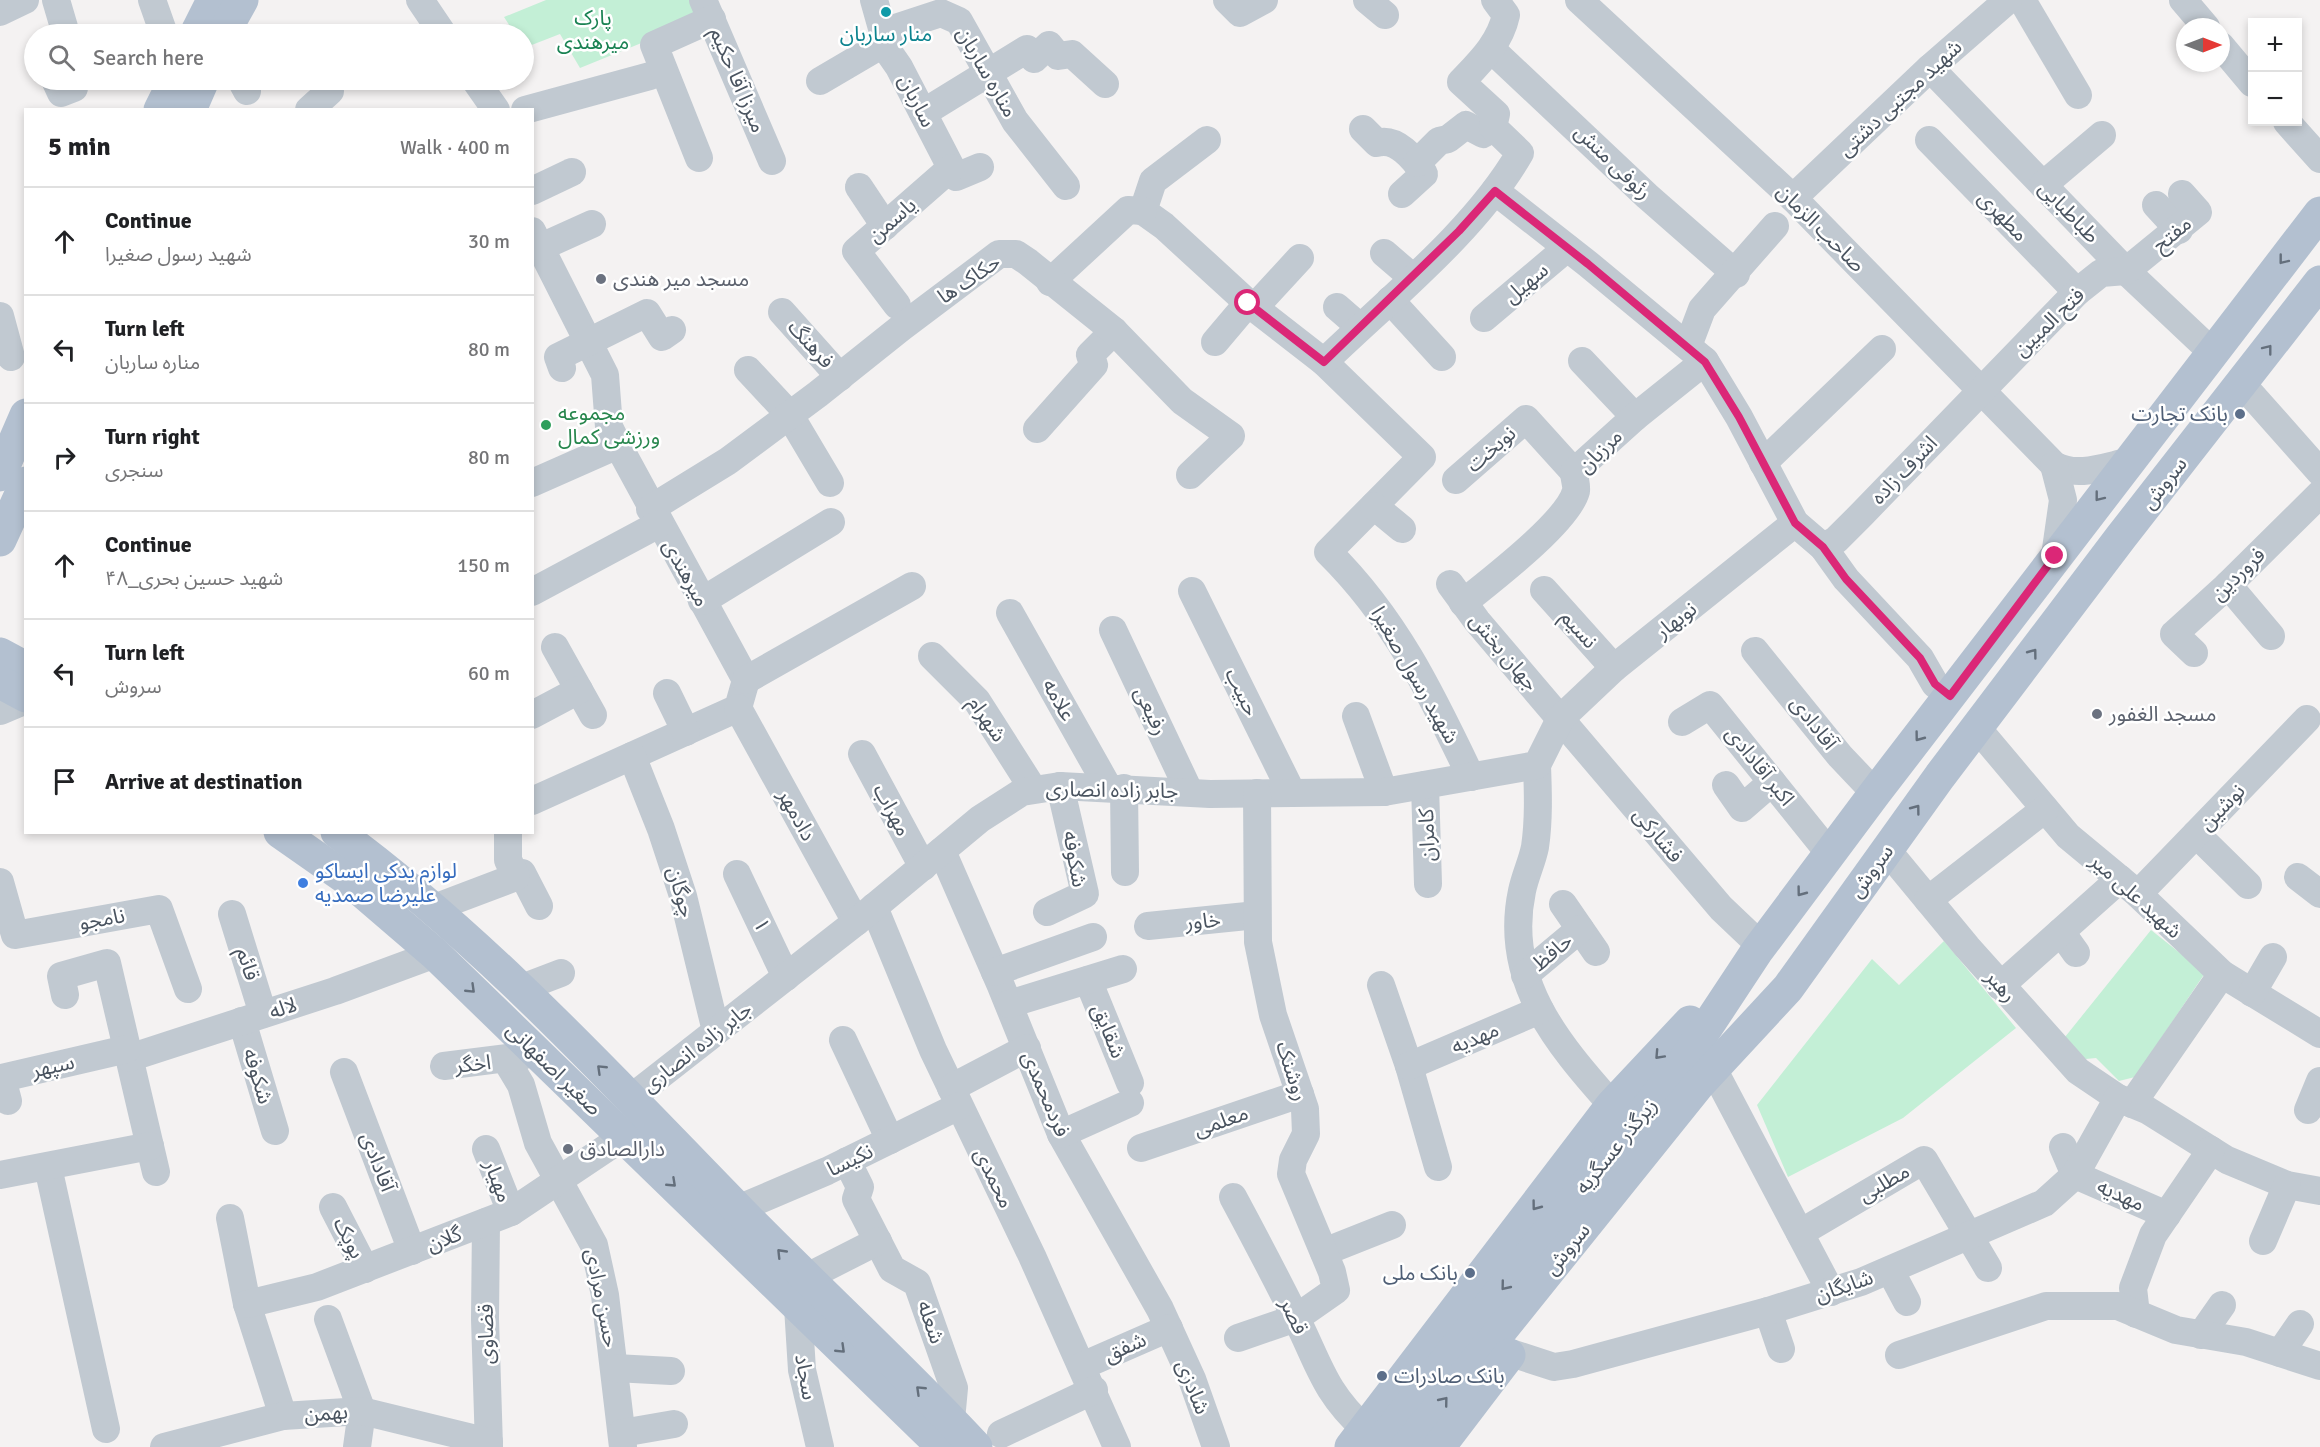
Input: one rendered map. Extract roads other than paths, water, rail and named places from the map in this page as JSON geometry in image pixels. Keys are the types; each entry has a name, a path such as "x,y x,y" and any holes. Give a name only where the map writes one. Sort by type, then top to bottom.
{"main road":[{"path":"212,23 242,0"},
{"path":"161,108 170,90"},
{"path":"191,108 199,90"},
{"name":"سروش","path":"1759,949 1875,792 2320,213"},
{"name":"سروش","path":"1407,1447 1699,1084 1788,988 1886,849 1977,728 2320,282"},
{"path":"3,461 24,419"},
{"path":"0,540 24,487"},
{"path":"7,662 24,694"},
{"name":"صغیر اصفهانی","path":"283,834 350,881 435,954 798,1307 947,1433 988,1441"},
{"name":"صغیر اصفهانی","path":"340,834 434,908 631,1098 947,1433"},
{"path":"1364,1441 1612,1105 1759,949"},
{"name":"زیرگذر عسگریه","path":"1364,1441 1683,1063 1759,949"},
{"path":"1439,1447 1788,988"},
{"path":"614,1128 631,1098"}],"street":[{"path":"56,0 63,24"},
{"path":"152,0 160,24"},
{"path":"420,0 436,24"},
{"name":"ساربان","path":"874,0 883,38 951,168"},
{"path":"1227,0 1240,13 1263,0"},
{"path":"1417,163 1439,141 1448,139 1466,125 1483,134 1493,127 1496,114 1461,82 1491,49 1503,28 1506,15 1495,0"},
{"name":"صاحب الزمان","path":"1578,0 1793,198 2054,465 2063,500 2055,556"},
{"name":"شهید مجتبی دشتی","path":"1793,198 1930,68 2008,0"},
{"path":"2022,0 2078,95"},
{"path":"2183,0 2198,18"},
{"path":"699,158 654,45 707,10"},
{"name":"میرزا آقا حکیم","path":"707,10 772,161"},
{"name":"مناره ساربان","path":"820,81 883,38 941,13 959,21 972,42 986,74 1015,121 1066,186"},
{"path":"922,113 1028,49 1034,59 1049,45 1058,56 1072,54 1105,84"},
{"name":"رئوفی منش","path":"1491,49 1647,196 1736,274"},
{"path":"2230,56 2248,77"},
{"name":"طباطبایی","path":"1930,68 2126,271 2212,352"},
{"path":"532,108 650,76"},
{"path":"482,90 495,108"},
{"path":"311,108 330,91"},
{"path":"2291,126 2320,159"},
{"path":"1324,362 1390,300 1495,191 1520,153 1493,127"},
{"path":"1363,129 1377,143 1386,140 1395,143 1417,163 1424,174 1402,194"},
{"path":"2043,185 2103,135"},
{"path":"1050,282 1128,210 1143,211 1153,181 1207,140"},
{"name":"مطهری","path":"1929,140 2077,292"},
{"path":"951,168 956,177 980,167"},
{"name":"یاسمن","path":"897,305 856,251 951,168"},
{"path":"534,190 572,172"},
{"path":"859,188 885,226"},
{"path":"1495,191 1696,354 1763,463 1795,523 1823,547 1846,579 1920,658 1935,684 1950,696"},
{"name":"مفتح","path":"2126,271 2179,230 2198,212 2182,194"},
{"path":"2156,205 2179,230"},
{"name":"شهید رسول صغیرا","path":"1143,211 1164,226 1251,305 1324,362 1422,457 1328,552 1355,578 1391,626 1437,705 1471,777"},
{"path":"539,256 592,224"},
{"path":"1696,354 1702,309 1736,274 1775,226"},
{"name":"سهیل","path":"1484,318 1567,248"},
{"path":"1384,253 1412,277"},
{"name":"حکاک ها","path":"534,591 654,517 999,254 1016,254 1114,331 1182,401 1231,436 1190,475"},
{"name":"میرهندی","path":"539,256 590,342 605,375 609,427 618,446 654,517 746,681"},
{"path":"1215,342 1300,258"},
{"name":"فتح المبین","path":"1981,390 2077,292 2101,273 2126,271"},
{"path":"1390,300 1442,357"},
{"path":"1337,307 1360,327"},
{"name":"فرهنگ","path":"782,312 840,376"},
{"path":"562,368 558,357 647,313 662,337 672,330"},
{"path":"0,316 12,357"},
{"path":"1037,429 1094,365 1090,355 1114,331"},
{"path":"1763,463 1882,349"},
{"name":"مرزبان","path":"1457,594 1534,543 1558,519 1576,491 1574,472 1635,417 1696,354"},
{"path":"1582,361 1635,417"},
{"path":"748,370 789,414 830,483"},
{"path":"2241,383 2315,456"},
{"name":"اشرف زاده","path":"1823,547 1836,540 1981,390"},
{"name":"نوبخت","path":"1456,480 1526,419 1574,472"},
{"path":"534,482 618,446"},
{"path":"2054,465 2063,470 2074,471 2127,462"},
{"name":"فروردین","path":"2194,653 2174,634 2228,585 2320,494"},
{"path":"1374,506 1402,529"},
{"path":"702,601 831,522"},
{"name":"نوبهار","path":"1560,719 1614,668 1795,523"},
{"path":"2228,585 2271,636"},
{"path":"534,800 738,708 746,681 912,586"},
{"name":"نسیم","path":"1544,590 1614,668"},
{"name":"حبیب","path":"1192,591 1292,793"},
{"name":"جهان بخش","path":"1457,594 1560,719"},
{"name":"علامه","path":"1010,613 1116,787"},
{"name":"رفیعی","path":"1113,630 1190,791"},
{"path":"555,647 593,715"},
{"name":"آقادادی","path":"1755,651 1840,756 1875,792"},
{"name":"شهرام","path":"932,656 977,701 1046,787"},
{"path":"534,714 579,690"},
{"path":"667,693 686,732"},
{"path":"0,711 24,699"},
{"name":"اکبر آقادادی","path":"1682,722 1710,705 1830,854"},
{"name":"دادمهر","path":"738,708 865,915"},
{"path":"1356,716 1384,792"},
{"path":"1560,719 1537,765 1539,804 1534,848 1522,892 1517,940 1528,988 1540,1010 1580,1068 1612,1105"},
{"name":"فشارکی","path":"1560,719 1721,909 1759,949"},
{"name":"نوشین","path":"2000,986 2059,936 2129,887 2196,834 2307,719"},
{"name":"شهید علی میر","path":"1977,728 2068,836 2129,887 2222,974 2320,1034"},
{"name":"مهراب","path":"862,754 888,784 932,859"},
{"name":"چوگان","path":"632,756 661,830 683,896 716,1031"},
{"name":"جابر زاده انصاری","path":"631,1098 865,915 980,819 1022,792 1046,787 1116,787 1257,793 1384,792 1537,765"},
{"path":"1726,785 1742,808 1772,782"},
{"name":"کامران","path":"1425,785 1428,884"},
{"name":"شکوفه","path":"1046,787 1085,894 1047,912"},
{"path":"1116,787 1125,872"},
{"name":"روشنک","path":"1257,793 1258,942 1273,1015 1305,1109 1306,1134 1293,1160 1291,1174 1324,1252 1336,1290 1296,1318"},
{"path":"1928,900 2045,809"},
{"path":"508,834 508,860 516,877"},
{"path":"2196,834 2248,885"},
{"name":"رهبر","path":"1886,849 2000,986 2078,1071 2227,1160 2287,1185 2320,1191"},
{"name":"فردمحمدی","path":"932,859 995,972 1061,1134 1169,1328"},
{"path":"434,908 522,873 539,906"},
{"name":"۱","path":"737,874 786,976"},
{"path":"2298,877 2320,894"},
{"name":"نامجو","path":"0,882 15,935 159,909 188,989"},
{"name":"حافظ","path":"1563,904 1596,952"},
{"name":"قائم","path":"232,914 252,1018"},
{"name":"محمدی","path":"865,915 1032,1256 1117,1447"},
{"name":"خاور","path":"1148,926 1257,915"},
{"name":"حافظ","path":"1525,975 1580,929"},
{"path":"995,972 1093,937"},
{"name":"لاله","path":"128,1053 252,1018 435,954"},
{"path":"2253,993 2273,957"},
{"path":"0,1175 48,1167 153,1159 107,963 61,976 65,995"},
{"name":"شقایق","path":"1009,1004 1123,969"},
{"path":"519,989 561,974"},
{"path":"2125,1101 2222,974"},
{"name":"شقایق","path":"1061,1134 1130,1093 1088,980"},
{"path":"1381,985 1409,1066 1438,1167"},
{"name":"مهدیه","path":"1409,1066 1540,1010"},
{"name":"شکوفه","path":"252,1018 275,1131"},
{"path":"843,1040 890,1140"},
{"name":"نکیسا","path":"738,1209 890,1140 1027,1048"},
{"name":"اخگر","path":"444,1066 506,1060 537,1052"},
{"name":"سپهر","path":"8,1101 2,1078 128,1053"},
{"name":"حسن مرادی","path":"506,1060 521,1085 538,1143 594,1245 605,1295 622,1440"},
{"name":"آقادادی","path":"344,1072 411,1251"},
{"path":"1719,1080 1831,1292"},
{"path":"2308,1110 2320,1081"},
{"name":"معلمی","path":"1141,1148 1300,1094"},
{"name":"شایگان","path":"1511,1353 1554,1367 1768,1311 1831,1292 1890,1270 2044,1203 2075,1175 2125,1101"},
{"name":"گلان","path":"247,1304 317,1287 498,1217 560,1180 614,1128"},
{"path":"2063,1147 2075,1175"},
{"name":"مهیار","path":"486,1149 498,1217"},
{"path":"2136,1314 2133,1288 2154,1235 2211,1150"},
{"name":"مطلبی","path":"1800,1233 1924,1160 1968,1235"},
{"name":"شعله","path":"847,1161 860,1187 856,1199 892,1269 917,1283 954,1388 947,1433"},
{"path":"48,1167 106,1430"},
{"name":"مهدیه","path":"2075,1175 2167,1215"},
{"path":"2263,1241 2287,1185"},
{"name":"قصر","path":"1233,1197 1296,1318 1328,1388 1364,1441"},
{"name":"پوپک","path":"333,1207 365,1269"},
{"name":"قضاوی","path":"489,1445 485,1318 498,1217"},
{"path":"230,1218 247,1304 283,1416"},
{"path":"1324,1252 1392,1225"},
{"path":"1968,1235 1988,1268"},
{"path":"814,1274 878,1241"},
{"path":"1890,1270 1907,1302"},
{"path":"2201,1335 2222,1305"},
{"path":"1899,1355 2046,1306 2118,1306 2176,1330 2246,1342 2320,1366"},
{"name":"سجاد","path":"798,1307 802,1370 820,1447"},
{"path":"1768,1311 1781,1349"},
{"path":"328,1318 362,1411 357,1447"},
{"path":"1238,1338 1296,1318"},
{"path":"2280,1353 2300,1324"},
{"name":"شفق","path":"1088,1378 1169,1328"},
{"name":"شادزی","path":"1169,1328 1192,1379 1216,1447"},
{"path":"615,1368 672,1371"},
{"path":"988,1441 1088,1378"},
{"name":"بهمن","path":"164,1447 283,1416 362,1411 489,1445"},
{"path":"622,1440 674,1424"}],"place":[{"name":"منار ساربان","path":"886,12"},
{"name":"مسجد میر هندی","path":"601,279"},
{"name":"بانک تجارت","path":"2240,414"},
{"name":"مجموعه ورزشی کمال","path":"546,425"},
{"name":"مسجد الغفور","path":"2097,714"},
{"name":"لوازم یدکی ایساکو علیرضا صمدیه","path":"303,883"},
{"name":"دارالصادق","path":"568,1149"},
{"name":"بانک ملی","path":"1470,1273"},
{"name":"بانک صادرات","path":"1382,1376"}],"park label":[{"name":"پارک میرهندی","path":"593,30"}]}
